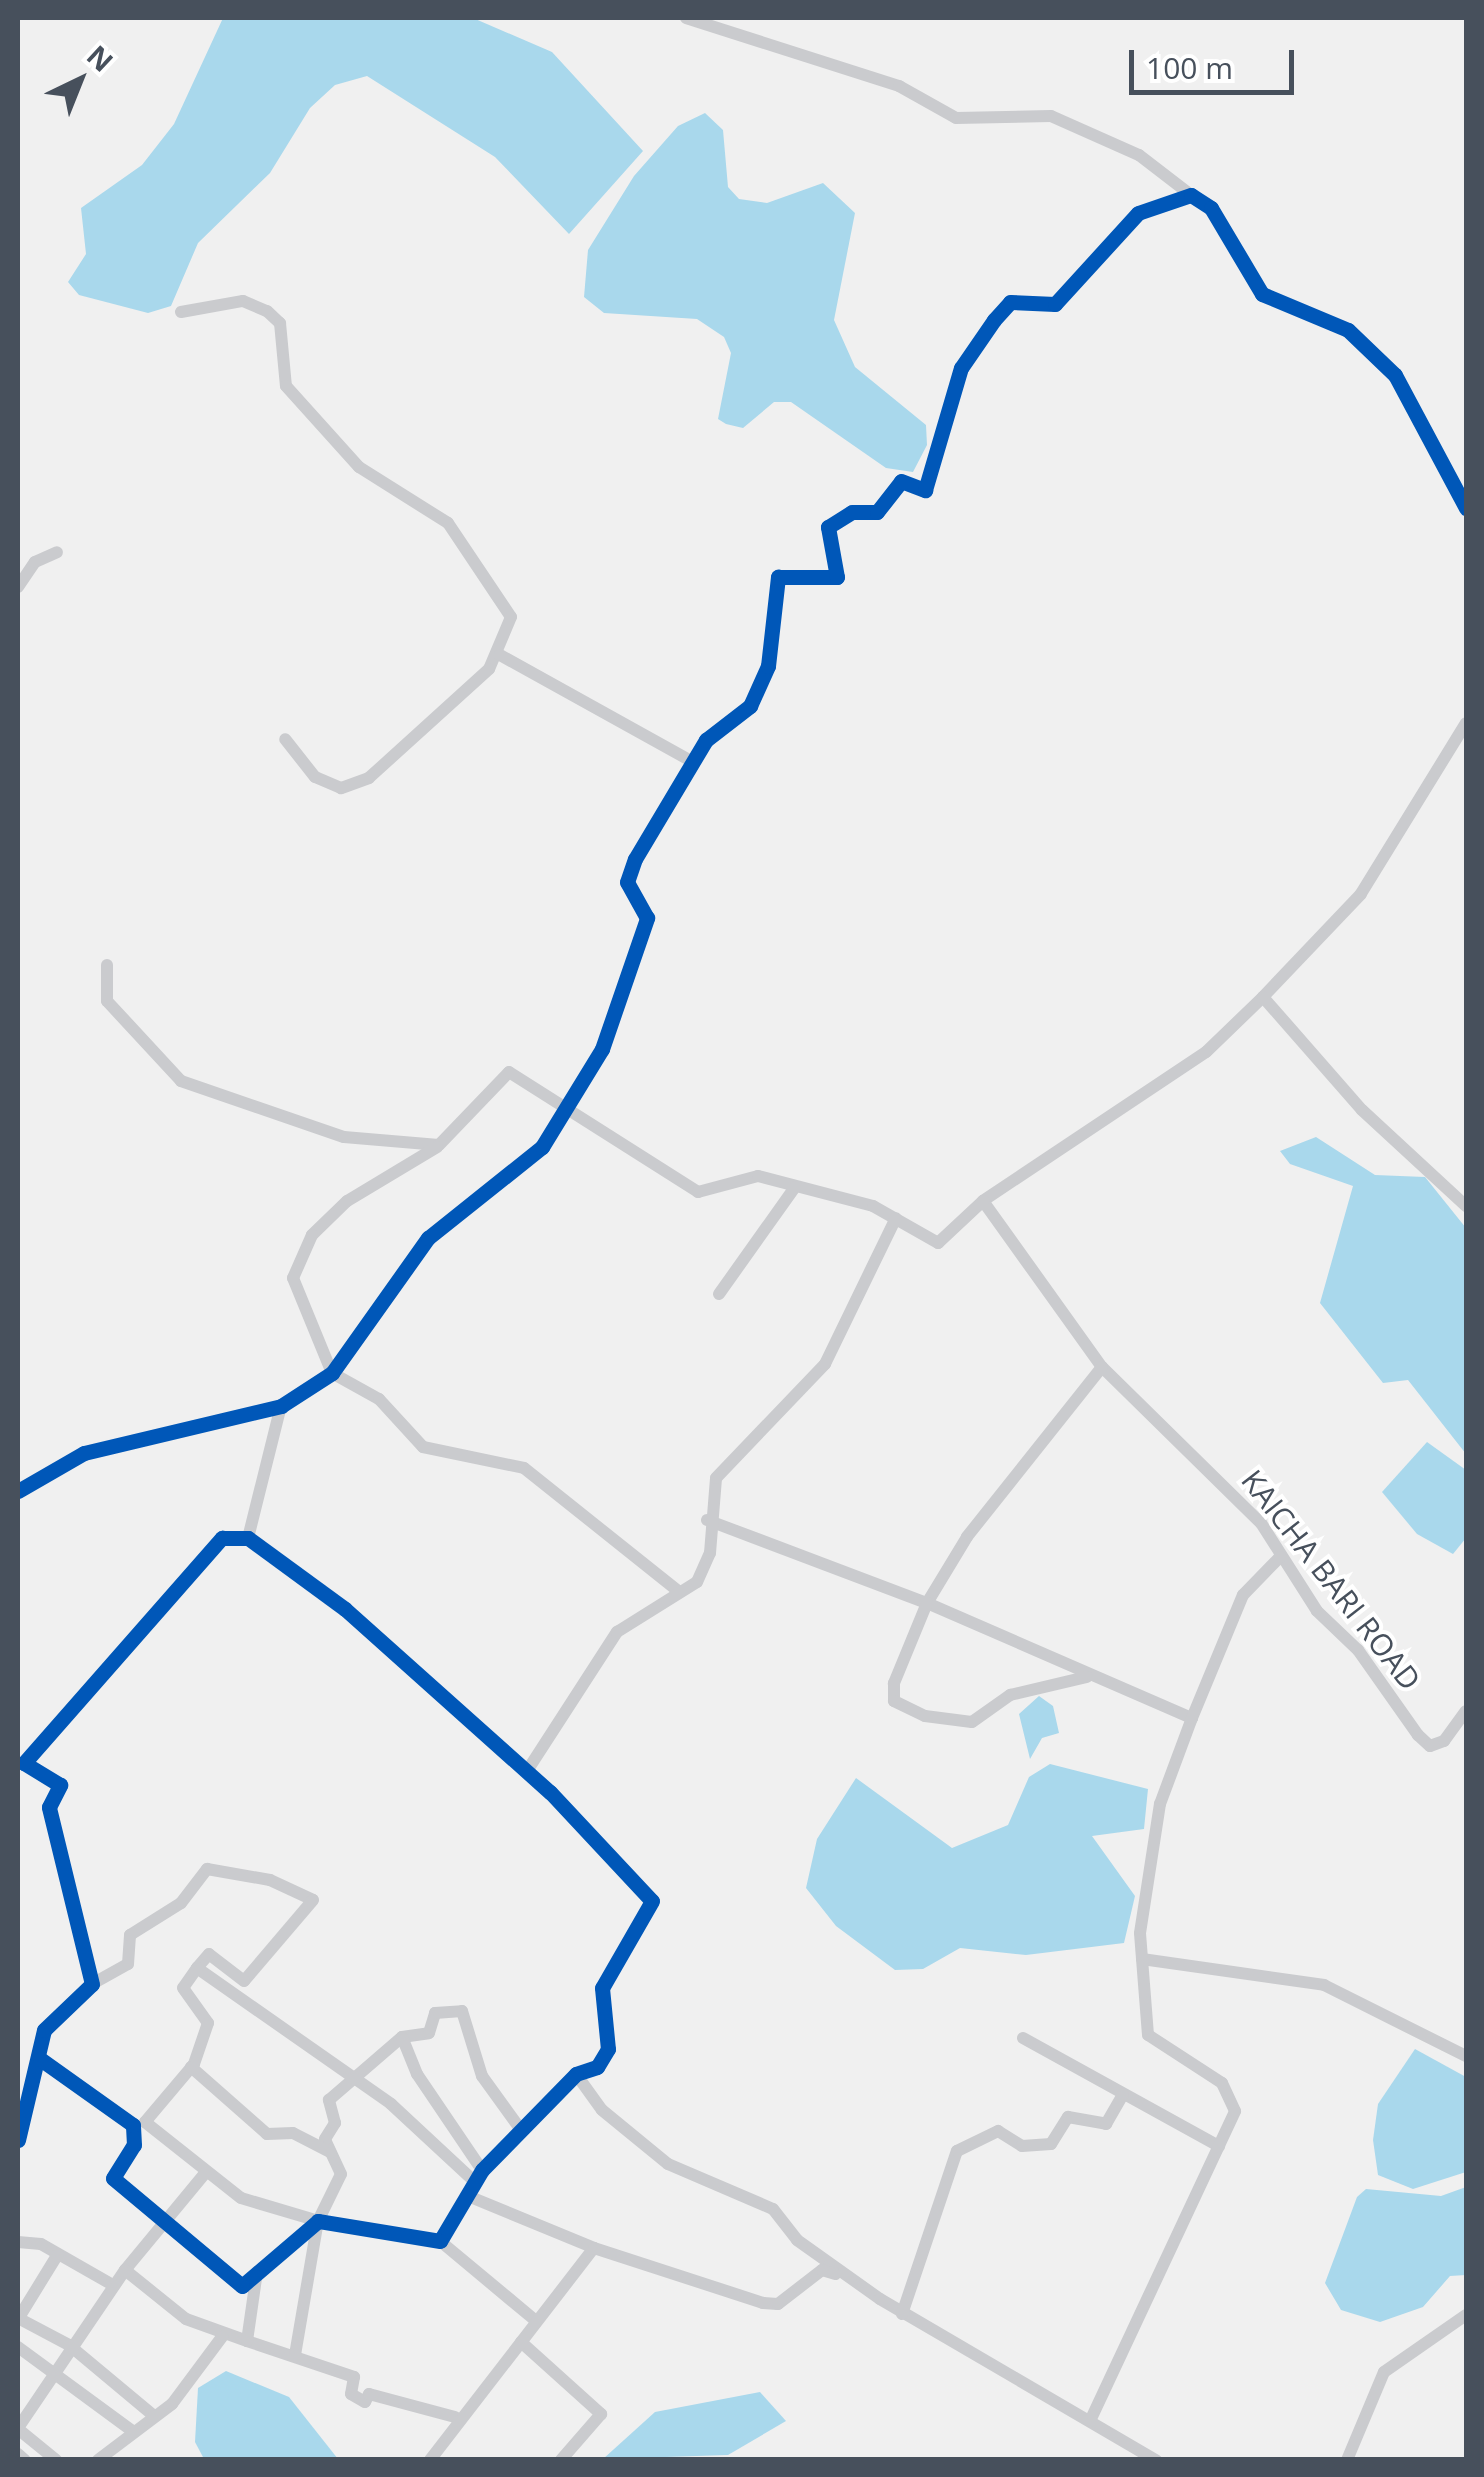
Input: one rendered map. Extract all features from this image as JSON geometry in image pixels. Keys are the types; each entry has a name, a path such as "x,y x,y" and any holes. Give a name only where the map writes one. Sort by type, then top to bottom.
{"street":[{"path":"686,18 899,86 956,118 1051,116 1138,155 1212,208 1262,294 1348,330 1396,375 1466,508"},
{"path":"18,1492 84,1453 281,1406 332,1372 428,1238 542,1147 602,1049 647,918 626,882 634,860 693,762 750,706 768,666 778,577 791,584 837,577 828,527 852,512 877,512 900,481 925,490 960,368 1010,302 1055,304 1138,213 1167,196 1191,196"},
{"path":"181,312 243,301 280,322 286,386 359,467 448,523 492,581 511,618 500,655 369,778 341,788 315,777 285,739"},
{"path":"18,588 35,562 57,552"},
{"path":"500,655 693,762"},
{"path":"678,1590 524,1468 423,1447 379,1399 332,1372 292,1278 312,1236 347,1201 439,1146 509,1072 698,1192 758,1176 896,1218 948,1242 984,1201 1206,1052 1263,997 1361,894 1466,723"},
{"path":"107,965 107,1001 181,1081 344,1137 439,1146"},
{"path":"1263,997 1351,1098 1466,1206"},
{"path":"719,1294 794,1188"},
{"name":"KAICHA BARI ROAD","path":"984,1201 1102,1367 1261,1523 1280,1557 1430,1746 1466,1711"},
{"path":"527,1771 617,1632 678,1590 697,1582 710,1553 707,1520 716,1478 824,1364 896,1218"},
{"path":"1087,1677 1010,1695 972,1722 925,1716 894,1701 894,1683 926,1603 967,1536 1102,1367"},
{"path":"248,1538 281,1406"},
{"path":"707,1520 926,1603 1087,1677 1192,1718"},
{"path":"92,1984 49,1807 60,1784 21,1762 222,1538 248,1538 345,1609 527,1771 652,1901 602,1988 608,2049 597,2067 576,2074 479,2176 440,2241"},
{"path":"1090,2421 1219,2146 1234,2101 1148,2036 1142,1958 1160,1804 1243,1595 1280,1557"},
{"path":"18,2140 44,2030 92,1984 128,1964 130,1935 180,1904 207,1869 240,1870 313,1900 244,1981 209,1954 182,1988 208,2023 191,2067 138,2123 134,2145 113,2178 161,2226 242,2286 318,2220"},
{"path":"1142,1958 1324,1985 1466,2056"},
{"path":"197,1968 479,2176"},
{"path":"295,2354 318,2220 341,2174 330,2152 329,2100 351,2078 402,2036 429,2033 434,2013 462,2012 482,2076 521,2130"},
{"path":"402,2036 416,2074 479,2176"},
{"path":"1023,2038 1219,2146"},
{"path":"40,2059 138,2123 241,2198 318,2220 440,2241 536,2321"},
{"path":"191,2067 267,2134 293,2132 330,2152"},
{"path":"576,2074 652,2152 721,2193 773,2210 848,2278 902,2314 1156,2460"},
{"path":"902,2314 957,2151 998,2132 1022,2146 1051,2144 1068,2117 1106,2124 1123,2094"},
{"path":"56,2460 18,2429 69,2346 113,2285 206,2172"},
{"path":"468,2196 594,2248 763,2303 778,2304 822,2270 848,2278"},
{"path":"18,2242 58,2254 113,2285"},
{"path":"430,2460 455,2417 521,2342 594,2248"},
{"path":"58,2254 18,2319 69,2346 153,2415"},
{"path":"125,2270 222,2337 295,2354 354,2376 351,2394 364,2402 369,2394 455,2417"},
{"path":"247,2341 257,2272"},
{"path":"1346,2460 1384,2372 1466,2315"},
{"path":"98,2460 186,2390 222,2337"},
{"path":"521,2342 602,2414 561,2460"},
{"path":"18,2347 131,2430"},
{"path":"18,2454 24,2460"}],"water":[{"path":"223,18 473,18 552,52 643,151 569,234 495,157 367,76 335,85 310,108 270,173 198,243 171,306 148,313 79,295 68,282 86,254 81,208 142,165 174,124"},
{"path":"705,113 723,130 728,187 739,199 767,203 823,183 855,213 834,320 855,367 926,425 927,445 913,472 886,468 791,402 774,402 743,428 726,424 718,419 731,353 724,337 697,319 604,313 584,297 588,250 634,176 678,126"},
{"path":"1316,1137 1375,1175 1425,1177 1466,1228 1466,1454 1408,1380 1383,1383 1320,1303 1353,1186 1290,1164 1280,1151"},
{"path":"1427,1442 1466,1470 1466,1538 1453,1554 1417,1534 1382,1492"},
{"path":"1039,1696 1053,1706 1059,1733 1042,1738 1030,1759 1019,1714"},
{"path":"1050,1764 1148,1789 1144,1829 1092,1836 1135,1896 1124,1943 1026,1955 960,1948 923,1969 895,1970 836,1926 806,1888 817,1839 856,1778 952,1848 1008,1825 1029,1777"},
{"path":"1415,2049 1466,2077 1466,2172 1413,2189 1378,2175 1373,2140 1378,2104"},
{"path":"1466,2187 1466,2275 1450,2276 1423,2307 1380,2322 1341,2310 1325,2283 1357,2197 1366,2189 1441,2196"},
{"path":"226,2371 289,2397 338,2459 204,2459 195,2442 198,2388"},
{"path":"760,2392 786,2421 728,2455 603,2459 655,2412"}],"cycle path":[{"path":"18,1491 84,1453 281,1406 332,1373 428,1238 542,1147 602,1049 647,918 627,882 635,859 706,740 750,706 768,666 778,577 837,577 828,527 852,512 877,512 901,481 925,490 961,368 994,320 1010,302 1055,304 1138,213 1191,195 1211,208 1262,294 1348,330 1395,375 1466,508"},
{"path":"18,2140 44,2030 92,1984 49,1807 60,1785 24,1763 222,1538 248,1538 345,1609 550,1792 652,1901 602,1988 608,2049 597,2067 576,2074 482,2170 440,2241 318,2221 242,2286 113,2178 134,2145 133,2125 40,2059"}]}
